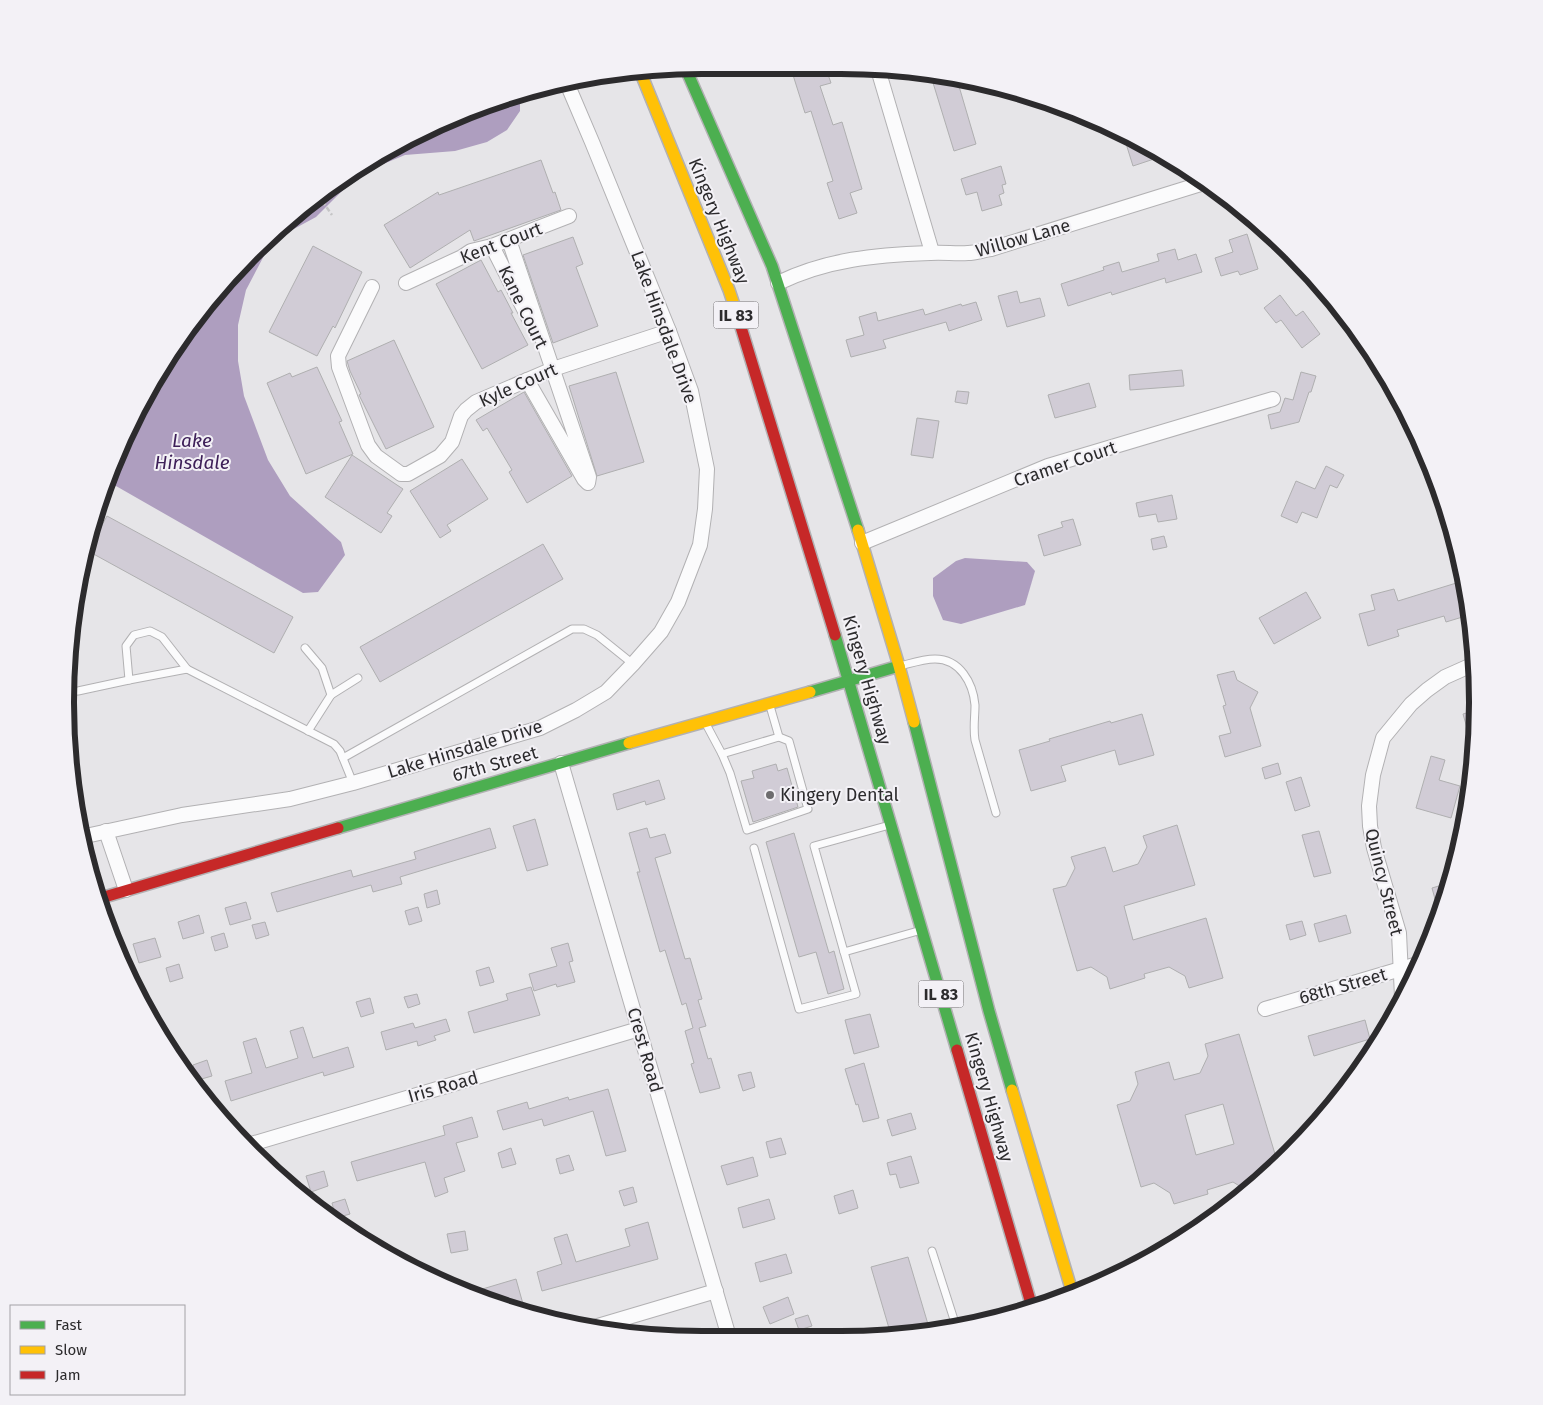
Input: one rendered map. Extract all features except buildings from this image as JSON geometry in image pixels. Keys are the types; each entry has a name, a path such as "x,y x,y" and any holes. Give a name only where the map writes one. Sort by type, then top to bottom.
{"main road":[{"name":"Kingery Highway","path":"688,74 778,283 862,544 899,666 989,1011 1071,1287"},
{"name":"Kingery Highway","path":"642,77 729,290 849,680 1030,1302"},
{"name":"67th Street","path":"105,897 899,666"}],"street":[{"path":"880,75 932,252"},
{"name":"Lake Hinsdale Drive","path":"88,835 182,815 290,799 352,783 540,728 606,692 661,632 678,602 700,545 706,509 707,469 691,392 669,331 569,88"},
{"name":"Willow Lane","path":"778,283 827,264 846,260 932,252 968,253 991,249 1197,185"},
{"name":"Kent Court","path":"406,283 471,251 509,240 570,216"},
{"name":"Kane Court","path":"509,240 589,477 588,483 527,380"},
{"name":"Kane Court","path":"492,246 553,369"},
{"name":"Kyle Court","path":"372,287 338,356 339,367 368,445 376,456 401,474 408,474 440,456 452,442 461,416 476,402 553,369 669,331"},
{"name":"Cramer Court","path":"862,544 1048,466 1273,399"},
{"name":"Quincy Street","path":"1402,986 1399,933 1374,848 1370,826 1370,789 1383,738 1411,704 1427,690 1445,677 1468,666"},
{"name":"Crest Road","path":"561,763 727,1331"},
{"path":"106,831 126,890"},
{"name":"68th Street","path":"1265,1009 1411,966"},
{"name":"Iris Road","path":"254,1143 639,1029"},
{"path":"606,1324 716,1291"}],"lane":[{"path":"343,758 572,629 584,628 633,664"},
{"path":"129,680 126,646 134,635 150,631 162,637 187,669 334,744 340,751 352,783"},
{"path":"305,648 322,668 331,695"},
{"path":"899,666 938,659 950,662 966,676 974,696 973,729 975,740 996,813"},
{"path":"74,691 187,669"},
{"path":"308,731 331,695 358,678"},
{"path":"769,703 779,737"},
{"path":"704,722 722,754 730,773 746,830 808,808 789,741 779,737 722,754"},
{"path":"754,848 799,1009 856,994 814,846 891,825"},
{"path":"844,952 922,930"},
{"path":"932,1251 955,1320"}],"path":[{"path":"323,202 332,215"}],"water":[{"name":"Lake Hinsdale","path":"520,101 520,111 507,130 487,142 455,151 405,155 376,167 343,190 316,217 292,230 267,250 246,290 238,325 238,361 244,396 268,460 290,496 341,542 345,555 318,592 303,593 116,486 112,487 139,424 158,388 204,320 258,258 288,230 320,204 388,158 462,122"},
{"path":"965,558 1027,562 1035,571 1025,605 961,624 943,620 933,596 933,578 956,561"}],"traffic: fast":[{"path":"688,74 772,266 858,530"},
{"path":"835,635 957,1050"},
{"path":"810,692 899,666"},
{"path":"914,722 989,1011 1012,1090"},
{"path":"338,828 629,743"}],"traffic: slow":[{"path":"642,77 737,314"},
{"path":"858,530 914,722"},
{"path":"629,743 810,692"},
{"path":"1012,1090 1071,1287"}],"traffic: jam":[{"path":"737,314 835,635"},
{"path":"105,897 338,828"},
{"path":"957,1050 1030,1302"}],"place":[{"name":"Kingery Dental","path":"770,795"}]}
